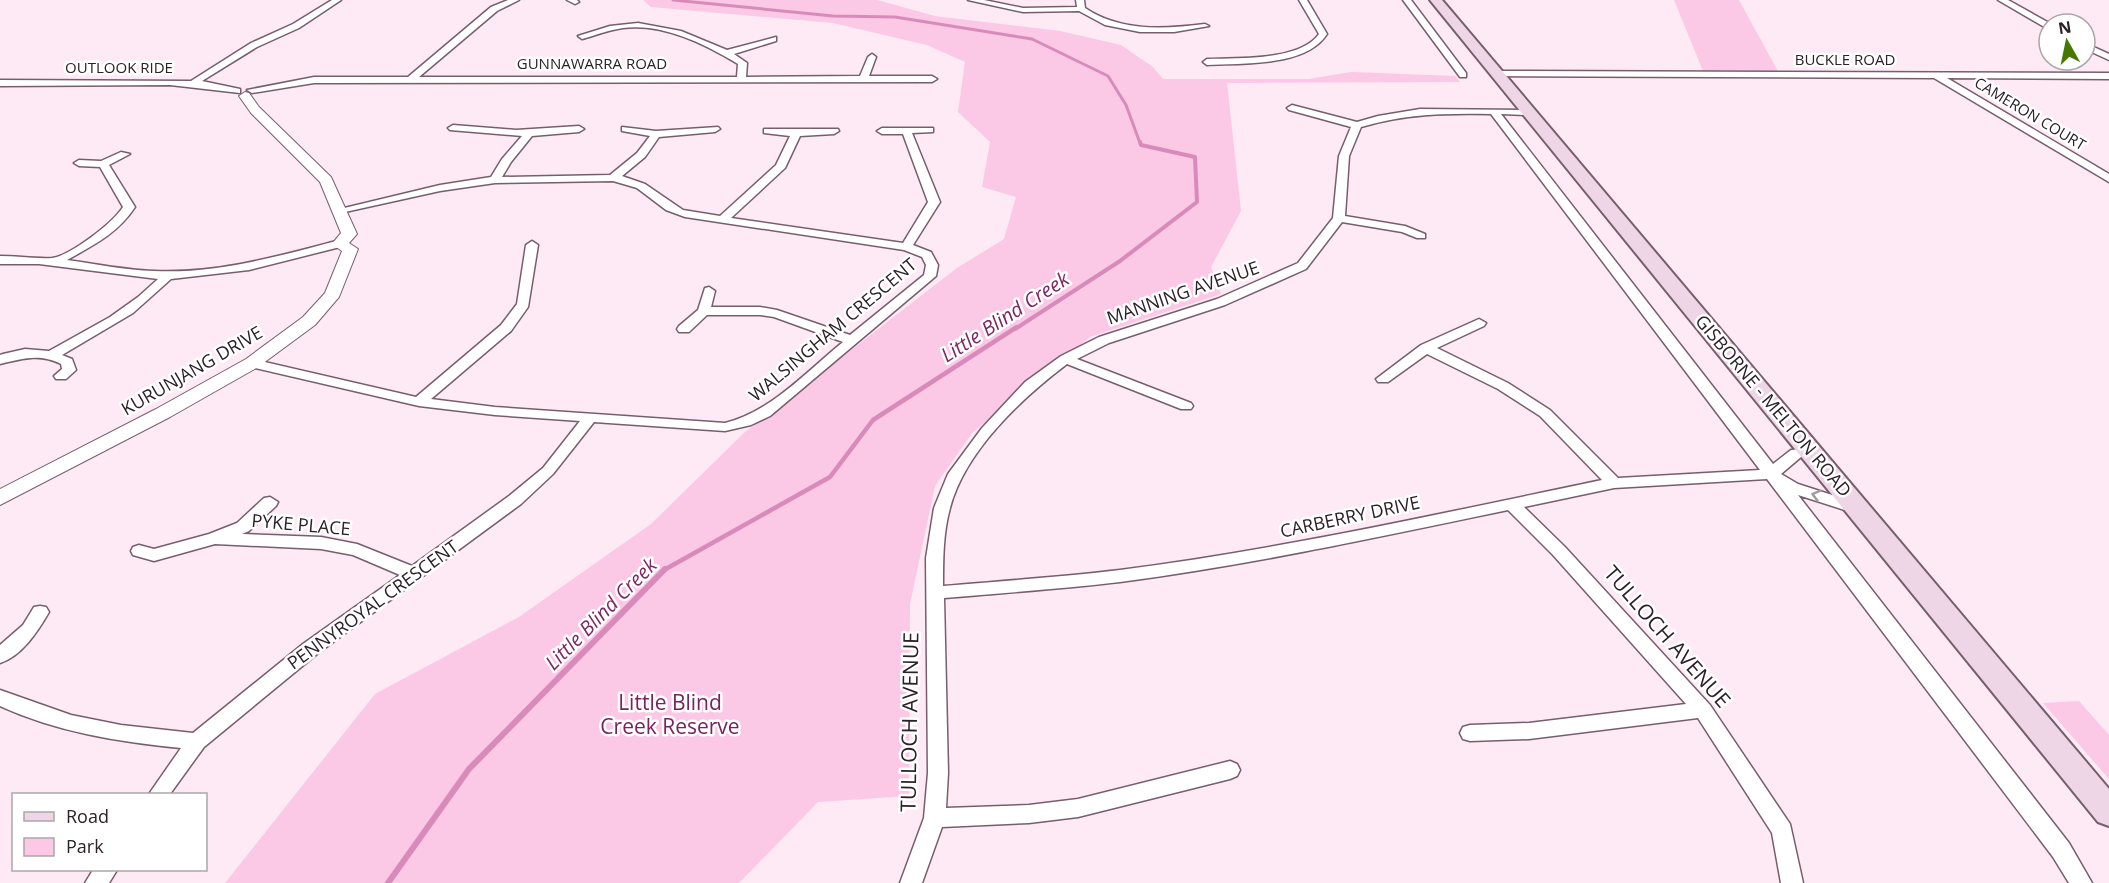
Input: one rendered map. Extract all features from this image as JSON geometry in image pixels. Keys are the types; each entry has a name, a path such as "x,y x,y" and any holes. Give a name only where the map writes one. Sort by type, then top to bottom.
{"main road":[{"name":"GISBORNE - MELTON ROAD","path":"1436,0 2109,812"}],"street":[{"path":"193,83 254,45 297,26 338,0"},
{"path":"411,79 494,9 515,0"},
{"path":"972,0 1023,10 1080,5 1104,22 1125,27 1168,30 1205,26"},
{"path":"1207,62 1273,58 1316,44 1323,34 1302,0"},
{"path":"1407,0 1463,75"},
{"path":"2002,0 2037,19"},
{"path":"582,36 613,27 658,27 727,53 743,63 741,79"},
{"path":"727,53 773,39"},
{"path":"863,79 872,57"},
{"name":"CAMERON COURT","path":"1936,75 2109,179"},
{"name":"BUCKLE ROAD","path":"1500,76 2109,76"},
{"name":"GUNNAWARRA ROAD","path":"245,92 314,80 932,79"},
{"name":"OUTLOOK RIDE","path":"0,83 193,83 245,92"},
{"name":"KURUNJANG DRIVE","path":"0,498 164,413 252,363 309,321 333,294 350,249 340,244 349,234 340,212 326,180 255,110 245,92"},
{"path":"1292,108 1356,125 1382,116 1405,112 1529,112"},
{"path":"1494,112 2061,850 2081,883"},
{"path":"1356,125 1344,156 1339,218 1405,229 1421,236"},
{"path":"453,128 478,131 579,129"},
{"path":"625,129 656,134 715,129"},
{"path":"882,131 928,130"},
{"path":"495,180 506,161 531,131"},
{"path":"768,131 796,133 834,131"},
{"path":"906,247 934,202 907,132"},
{"path":"722,220 782,166 796,133"},
{"path":"613,178 641,155 656,134"},
{"path":"79,163 103,164 125,154"},
{"path":"58,260 113,229 124,218 129,207 103,164"},
{"name":"WALSINGHAM CRESCENT","path":"252,363 419,402 705,428 736,426 765,413 930,276 932,265 927,255 906,247 722,220 671,210 649,190 632,182 613,178 495,180 440,188 340,212"},
{"name":"MANNING AVENUE","path":"935,593 934,558 942,508 956,474 987,431 1030,385 1066,359 1104,340 1221,302 1302,266 1339,218"},
{"path":"0,261 58,260 118,272 168,275 233,269 340,244"},
{"path":"419,402 506,328 523,304 532,245"},
{"path":"0,360 19,354 53,354 116,321 144,299 168,275"},
{"path":"684,329 704,310 709,291"},
{"path":"704,310 760,311 777,314 851,340"},
{"path":"1383,379 1426,348 1479,323"},
{"path":"1426,348 1503,386 1545,413 1614,483"},
{"path":"53,354 67,362 69,370 61,376"},
{"path":"1066,359 1186,406"},
{"name":"PENNYROYAL CRESCENT","path":"160,793 196,741 310,649 515,500 540,478 590,418"},
{"path":"1771,474 1783,461 1796,453 1810,451"},
{"path":"1771,474 1792,488 1848,504 1862,514"},
{"name":"CARBERRY DRIVE","path":"935,593 1119,576 1220,561 1321,544 1614,483 1771,474"},
{"name":"PYKE PLACE","path":"139,551 154,555 215,538 243,527 270,502"},
{"name":"TULLOCH AVENUE","path":"1510,503 1559,551 1703,710 1782,831 1792,883"},
{"name":"PYKE PLACE","path":"215,538 321,543 357,550 414,573"},
{"name":"TULLOCH AVENUE","path":"911,883 935,818 938,773 935,593"},
{"path":"0,657 29,630 40,612"},
{"path":"0,698 31,713 166,739 196,741"},
{"path":"1470,733 1529,731 1703,710"},
{"path":"935,818 1029,814 1078,808 1230,770"},
{"path":"96,883 105,871"}],"green space":[{"name":"Little Blind Creek Reserve","path":"643,0 877,0 935,16 1060,31 1121,45 1153,67 1163,79 1309,79 1351,72 1455,76 1460,82 1227,83 1241,211 1211,267 1221,294 1090,337 972,433 935,486 910,604 909,796 818,802 739,883 225,883 375,694 519,617 651,524 745,432 957,268 1004,239 1016,197 982,187 990,142 958,112 965,62 927,45 833,23 651,7"},
{"path":"1674,0 1739,0 1780,75 1705,76"},
{"path":"2079,701 2109,735 2109,779 2043,703"}],"waterway":[{"name":"Little Blind Creek","path":"673,0 833,16 895,17 1032,39 1108,76 1126,105 1140,143"},
{"name":"Little Blind Creek","path":"1015,329 1120,261 1197,202 1195,157 1141,145 1140,142"},
{"name":"Little Blind Creek","path":"664,570 830,477 873,420 1017,327"},
{"name":"Little Blind Creek","path":"388,883 469,769 664,570"}]}
